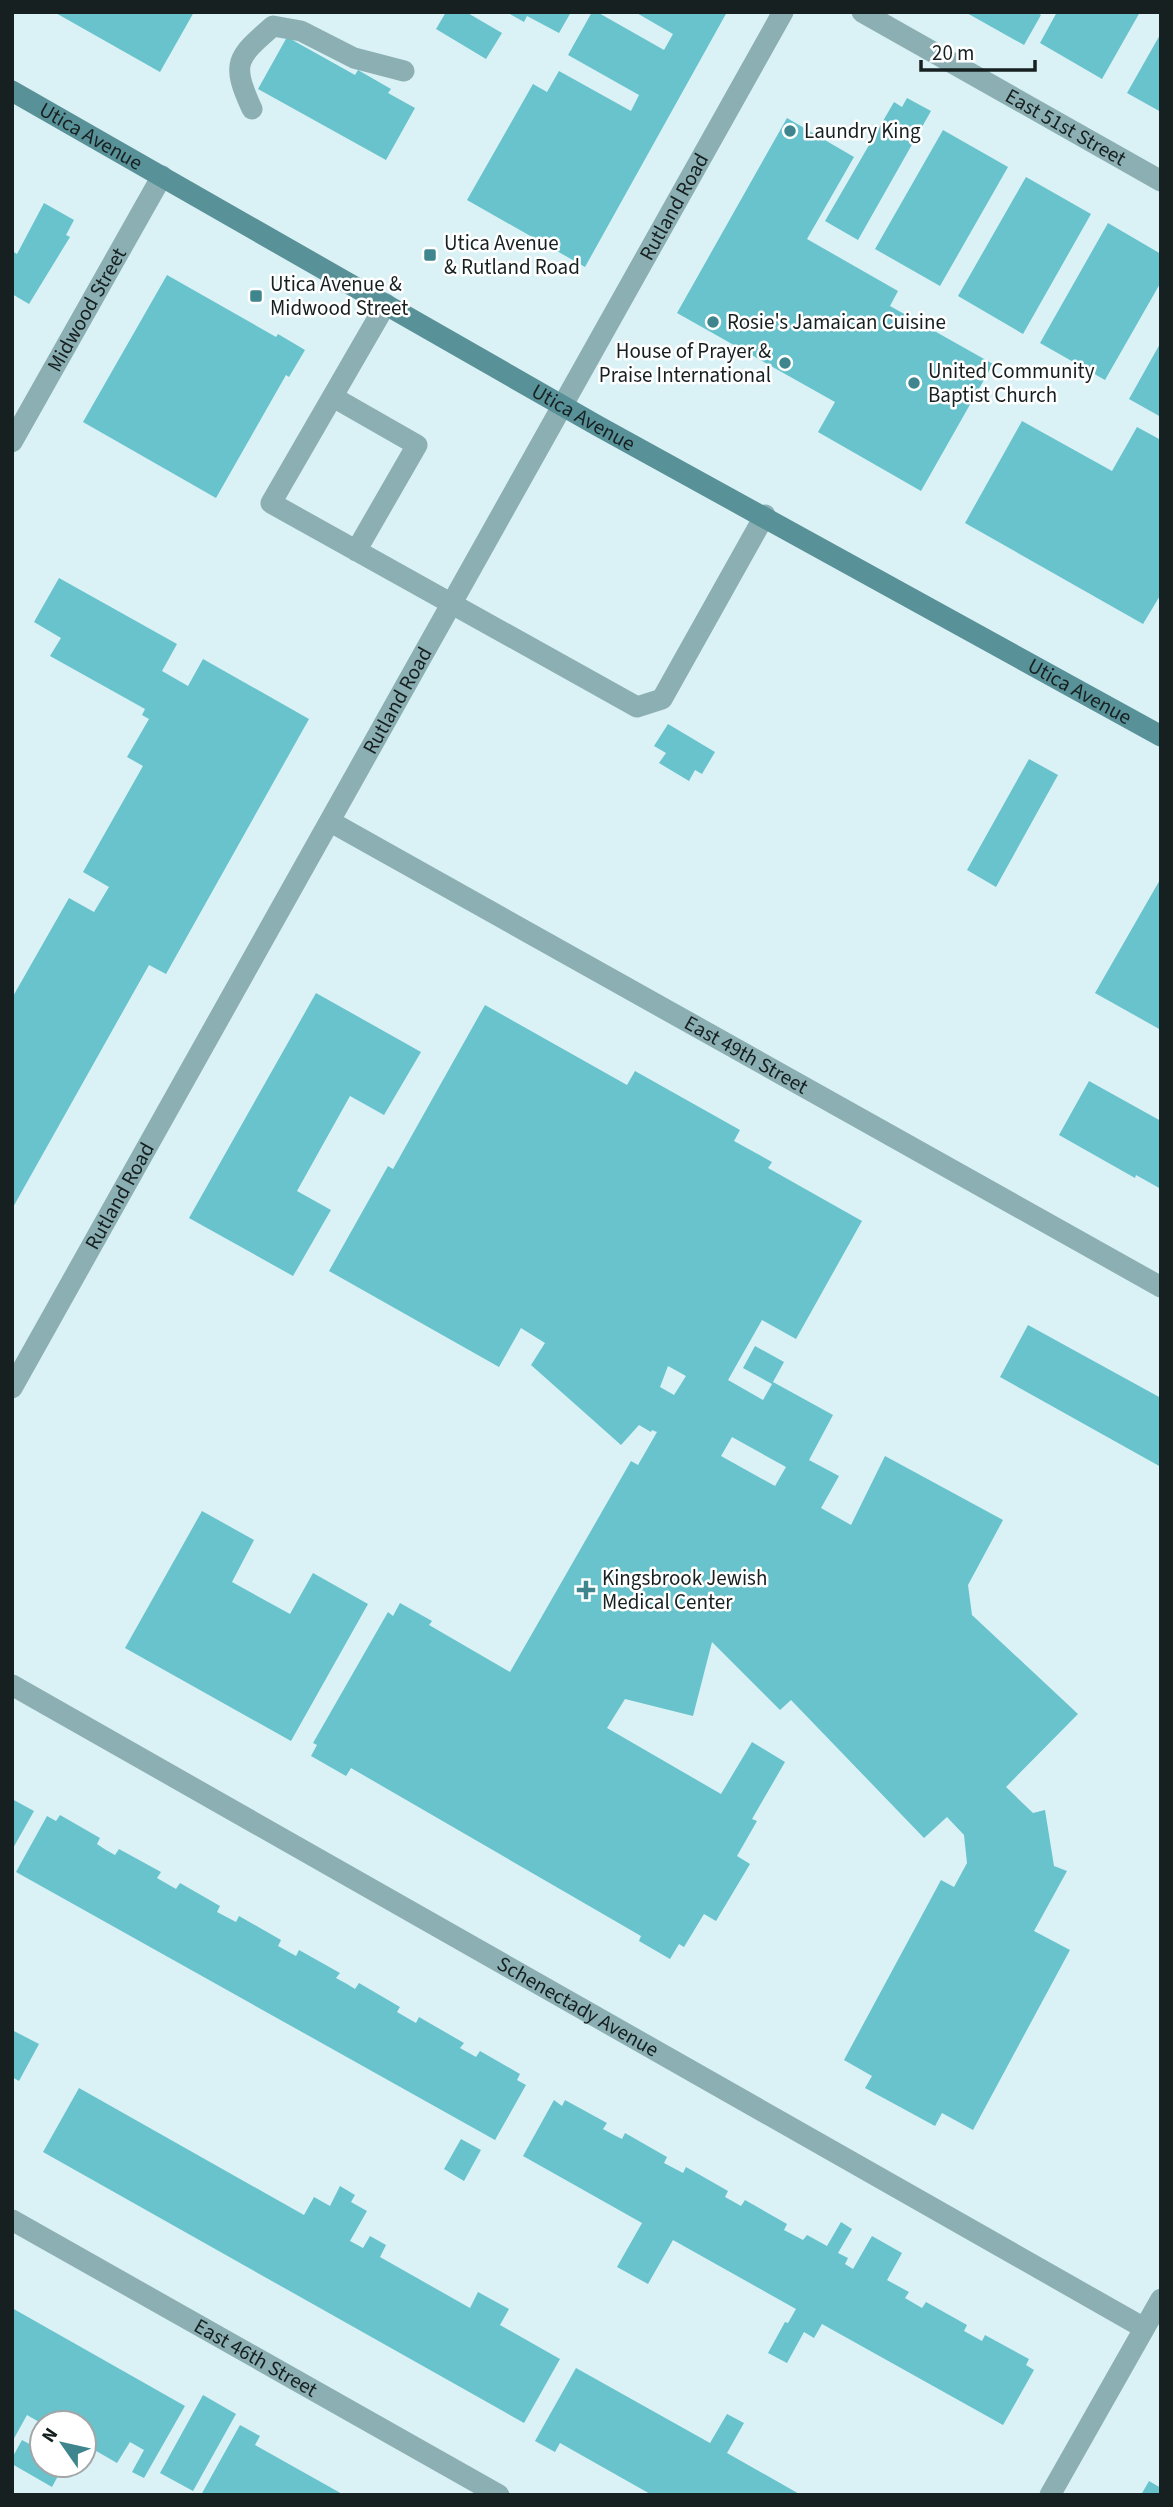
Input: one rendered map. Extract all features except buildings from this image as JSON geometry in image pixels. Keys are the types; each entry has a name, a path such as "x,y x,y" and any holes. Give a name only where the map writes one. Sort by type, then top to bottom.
{"main road":[{"name":"Utica Avenue","path":"12,91 564,405 1161,736"}],"street":[{"name":"Rutland Road","path":"12,1388 783,12"},
{"name":"East 51st Street","path":"862,12 1161,181"},
{"path":"252,108 239,79 244,51 273,26 301,31 354,58 404,71"},
{"name":"Midwood Street","path":"12,442 162,176"},
{"path":"386,304 271,503 452,606 637,707 662,699 765,515"},
{"path":"333,397 417,445 356,551"},
{"name":"East 49th Street","path":"331,822 1161,1287"},
{"name":"Schenectady Avenue","path":"12,1685 1144,2328"},
{"name":"East 46th Street","path":"12,2220 499,2495"},
{"path":"1050,2495 1161,2299"}],"place":[{"name":"Laundry King","path":"790,131"},
{"name":"Utica Avenue & Rutland Road","path":"430,255"},
{"name":"Utica Avenue & Midwood Street","path":"256,296"},
{"name":"Rosie's Jamaican Cuisine","path":"713,322"},
{"name":"House of Prayer & Praise International","path":"785,363"},
{"name":"United Community Baptist Church","path":"914,383"},
{"name":"Kingsbrook Jewish Medical Center","path":"586,1590"}]}
